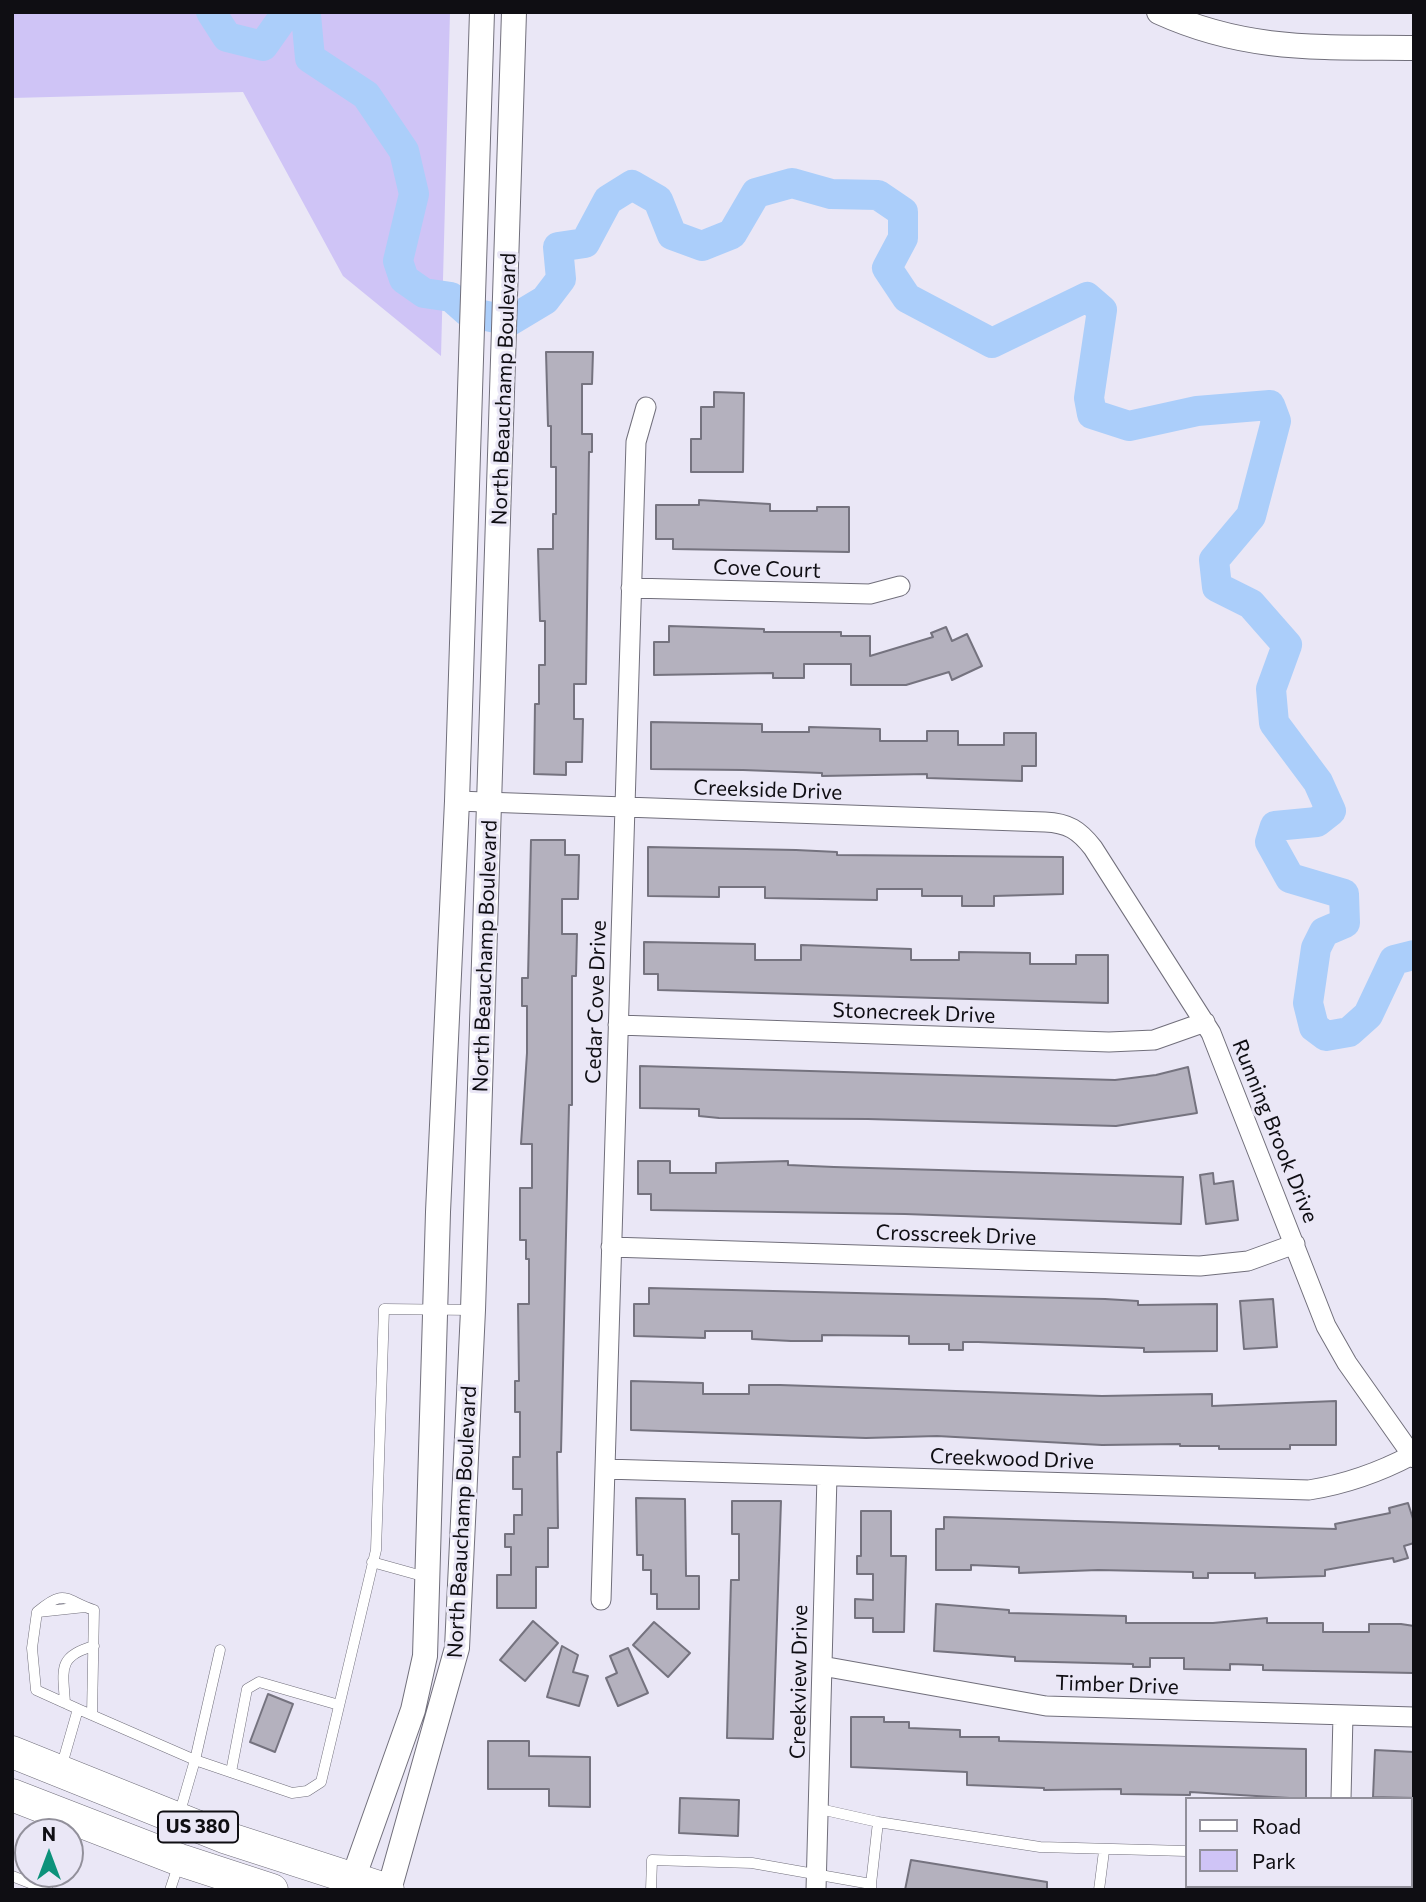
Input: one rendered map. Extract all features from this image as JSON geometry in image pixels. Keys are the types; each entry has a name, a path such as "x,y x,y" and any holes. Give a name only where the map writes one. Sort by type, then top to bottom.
{"highway":[{"name":"US 380","path":"12,1752 224,1837 351,1884 388,1890"},
{"name":"US 380","path":"12,1795 180,1860 272,1890"}],"street":[{"name":"North Beauchamp Boulevard","path":"351,1884 422,1681 429,1578 436,1310 457,801 482,12"},
{"name":"North Beauchamp Boulevard","path":"388,1890 457,1648 473,1310 505,377 514,12"},
{"path":"1159,12 1199,29 1251,43 1292,47 1414,48"},
{"name":"Cedar Cove Drive","path":"601,1600 636,442 646,407"},
{"name":"Cove Court","path":"631,588 870,594 900,586"},
{"name":"Creekside Drive","path":"457,801 1045,822 1062,823 1077,829"},
{"name":"Running Brook Drive","path":"1077,829 1093,848 1205,1022 1326,1326 1347,1363 1413,1456"},
{"name":"Stonecreek Drive","path":"618,1025 1109,1042 1154,1040 1205,1022"},
{"name":"Crosscreek Drive","path":"611,1247 1200,1266 1248,1261 1295,1244"},
{"name":"Creekwood Drive","path":"605,1469 1309,1490 1347,1484 1379,1473 1413,1456"},
{"name":"Creekview Drive","path":"817,1882 827,1476"},
{"path":"429,1578 444,1585 446,1641 457,1648"},
{"name":"Timber Drive","path":"822,1666 1046,1706 1414,1717"},
{"path":"1341,1797 1343,1715"}],"lane":[{"path":"93,1715 94,1646 90,1609 66,1596 54,1598 37,1612 32,1648 36,1690 195,1760 292,1793 307,1791 321,1782 376,1550 384,1309 473,1310"},
{"path":"372,1562 429,1578"},
{"path":"65,1703 63,1665 66,1659 76,1651 94,1646"},
{"path":"177,1818 195,1760 220,1650"},
{"path":"231,1772 247,1689 259,1682 339,1705"},
{"path":"60,1771 78,1709"},
{"path":"820,1809 878,1822 1040,1847 1104,1851 1184,1851"},
{"path":"651,1890 652,1860 752,1863 817,1882 871,1887 878,1822"},
{"path":"1099,1890 1104,1851"},
{"path":"170,1890 180,1860"},
{"path":"12,1876 43,1889"}],"green space":[{"path":"12,12 450,12 441,356 343,276 243,92 12,98"}],"building":[{"path":"546,352 593,352 592,384 582,384 582,434 592,434 592,452 589,452 586,684 574,684 574,719 583,719 582,762 566,762 566,775 534,774 535,704 539,704 539,665 545,665 545,621 540,621 538,549 553,549 553,514 556,514 556,467 551,467"},
{"path":"714,392 744,393 743,472 691,472 691,439 701,439 701,407 714,407"},
{"path":"699,500 770,504 770,511 817,511 817,507 849,507 849,552 673,549 673,539 656,539 656,505 699,505"},
{"path":"669,626 764,629 764,632 841,632 841,636 870,636 870,656 933,637 931,633 946,627 952,641 967,634 982,666 952,680 949,672 906,685 851,685 851,664 804,664 804,678 773,678 773,673 654,675 654,642 669,642"},
{"path":"651,722 762,724 762,732 809,732 809,727 880,729 880,741 927,741 927,731 958,731 958,745 1004,745 1004,733 1036,733 1036,766 1022,766 1022,781 927,778 927,774 822,776 822,773 651,769"},
{"path":"531,840 565,840 565,855 579,855 578,899 562,899 562,934 577,934 576,976 572,976 572,1105 569,1105 561,1452 557,1452 558,1528 548,1528 548,1567 536,1567 536,1608 497,1608 497,1575 511,1575 511,1547 505,1547 505,1534 514,1534 514,1515 522,1515 522,1489 513,1489 513,1457 520,1457 520,1412 515,1412 515,1381 519,1381 518,1304 529,1304 529,1259 526,1259 526,1240 520,1240 520,1188 532,1188 532,1144 521,1144 527,1053 527,1006 522,1006 522,978 528,978"},
{"path":"648,847 796,850 837,852 837,855 1063,857 1063,894 994,896 994,906 962,906 962,896 922,896 922,889 877,889 877,900 765,898 765,887 719,887 719,897 648,896"},
{"path":"644,942 755,944 755,960 801,960 801,945 911,949 911,960 959,960 959,952 1030,953 1030,964 1076,964 1076,955 1108,955 1108,1003 658,990 658,974 644,974"},
{"path":"640,1066 1115,1080 1156,1075 1188,1067 1197,1113 1116,1126 719,1118 699,1116 699,1109 640,1108"},
{"path":"638,1161 670,1161 670,1173 716,1173 716,1163 788,1161 788,1165 834,1167 1183,1177 1181,1224 905,1214 651,1210 651,1194 638,1194"},
{"path":"1213,1173 1214,1184 1233,1181 1238,1220 1206,1224 1200,1175"},
{"path":"649,1288 1105,1299 1138,1301 1138,1305 1217,1304 1217,1351 1144,1352 1144,1348 978,1342 963,1342 963,1350 949,1350 949,1344 909,1344 909,1336 822,1335 822,1341 791,1341 752,1339 752,1331 705,1331 705,1338 634,1336 634,1304 649,1304"},
{"path":"1273,1299 1277,1347 1244,1349 1240,1301"},
{"path":"631,1381 703,1383 703,1394 749,1394 749,1385 780,1385 1102,1396 1212,1394 1212,1406 1336,1401 1336,1445 1290,1445 1290,1449 1219,1449 1219,1446 1180,1444 1102,1445 937,1436 866,1438 631,1430"},
{"path":"636,1498 685,1499 686,1576 699,1576 699,1609 657,1609 657,1594 651,1594 651,1570 643,1570 643,1555 637,1555"},
{"path":"732,1501 781,1501 773,1739 727,1738 731,1580 739,1580 739,1534 732,1534"},
{"path":"1408,1503 1414,1522 1414,1543 1404,1546 1408,1558 1394,1562 1393,1558 1325,1570 1325,1576 1255,1578 1255,1573 1208,1573 1208,1578 1193,1578 1193,1572 1098,1570 1019,1573 1019,1567 971,1565 971,1570 936,1570 936,1529 944,1529 944,1517 1336,1529 1335,1524 1390,1513 1389,1508"},
{"path":"861,1511 891,1511 891,1556 906,1556 904,1632 873,1632 873,1618 855,1618 855,1599 873,1600 873,1574 857,1574 857,1556 861,1556"},
{"path":"936,1604 1009,1610 1009,1613 1126,1616 1126,1623 1213,1623 1267,1618 1267,1623 1323,1623 1323,1632 1369,1632 1369,1624 1401,1624 1414,1626 1414,1673 1263,1670 1263,1665 1230,1664 1230,1670 1184,1669 1184,1658 1150,1658 1150,1667 1133,1667 1133,1664 1015,1661 1015,1657 934,1651"},
{"path":"533,1621 558,1643 525,1681 500,1660"},
{"path":"654,1622 690,1653 668,1677 633,1645"},
{"path":"562,1646 578,1655 573,1672 588,1676 579,1706 547,1697"},
{"path":"628,1648 648,1693 618,1706 606,1678 617,1673 610,1656"},
{"path":"268,1694 293,1704 275,1752 250,1742"},
{"path":"851,1717 884,1717 884,1722 909,1722 909,1728 960,1730 960,1737 999,1737 999,1741 1306,1749 1306,1797 1190,1792 1190,1795 1121,1794 1121,1789 1044,1790 967,1785 967,1772 851,1767"},
{"path":"488,1741 529,1741 529,1756 590,1757 590,1807 549,1806 549,1789 488,1789"},
{"path":"1375,1750 1414,1752 1414,1798 1373,1797"},
{"path":"680,1798 739,1800 738,1836 679,1833"},
{"path":"911,1860 1047,1882 1047,1890 905,1890"}],"waterway":[{"path":"211,12 227,37 263,46 287,12"},
{"path":"299,12 306,15 310,58 366,95 404,151 414,194 398,261 404,279 424,293 451,297 468,312 510,321 545,300 561,279 558,247 585,243 608,200 632,185 658,200 672,235 702,246 732,234 756,193 792,183 831,194 878,195 903,212 903,238 887,268 907,298 992,343 1087,297 1102,310 1089,398 1092,414 1129,426 1197,411 1270,405 1276,421 1251,516 1214,560 1217,587 1251,604 1287,645 1271,689 1274,723 1318,782 1331,811 1317,822 1275,826 1270,842 1290,878 1344,894 1345,923 1324,932 1316,948 1308,1003 1314,1027 1326,1036 1349,1032 1368,1015 1394,960 1414,955"}]}
